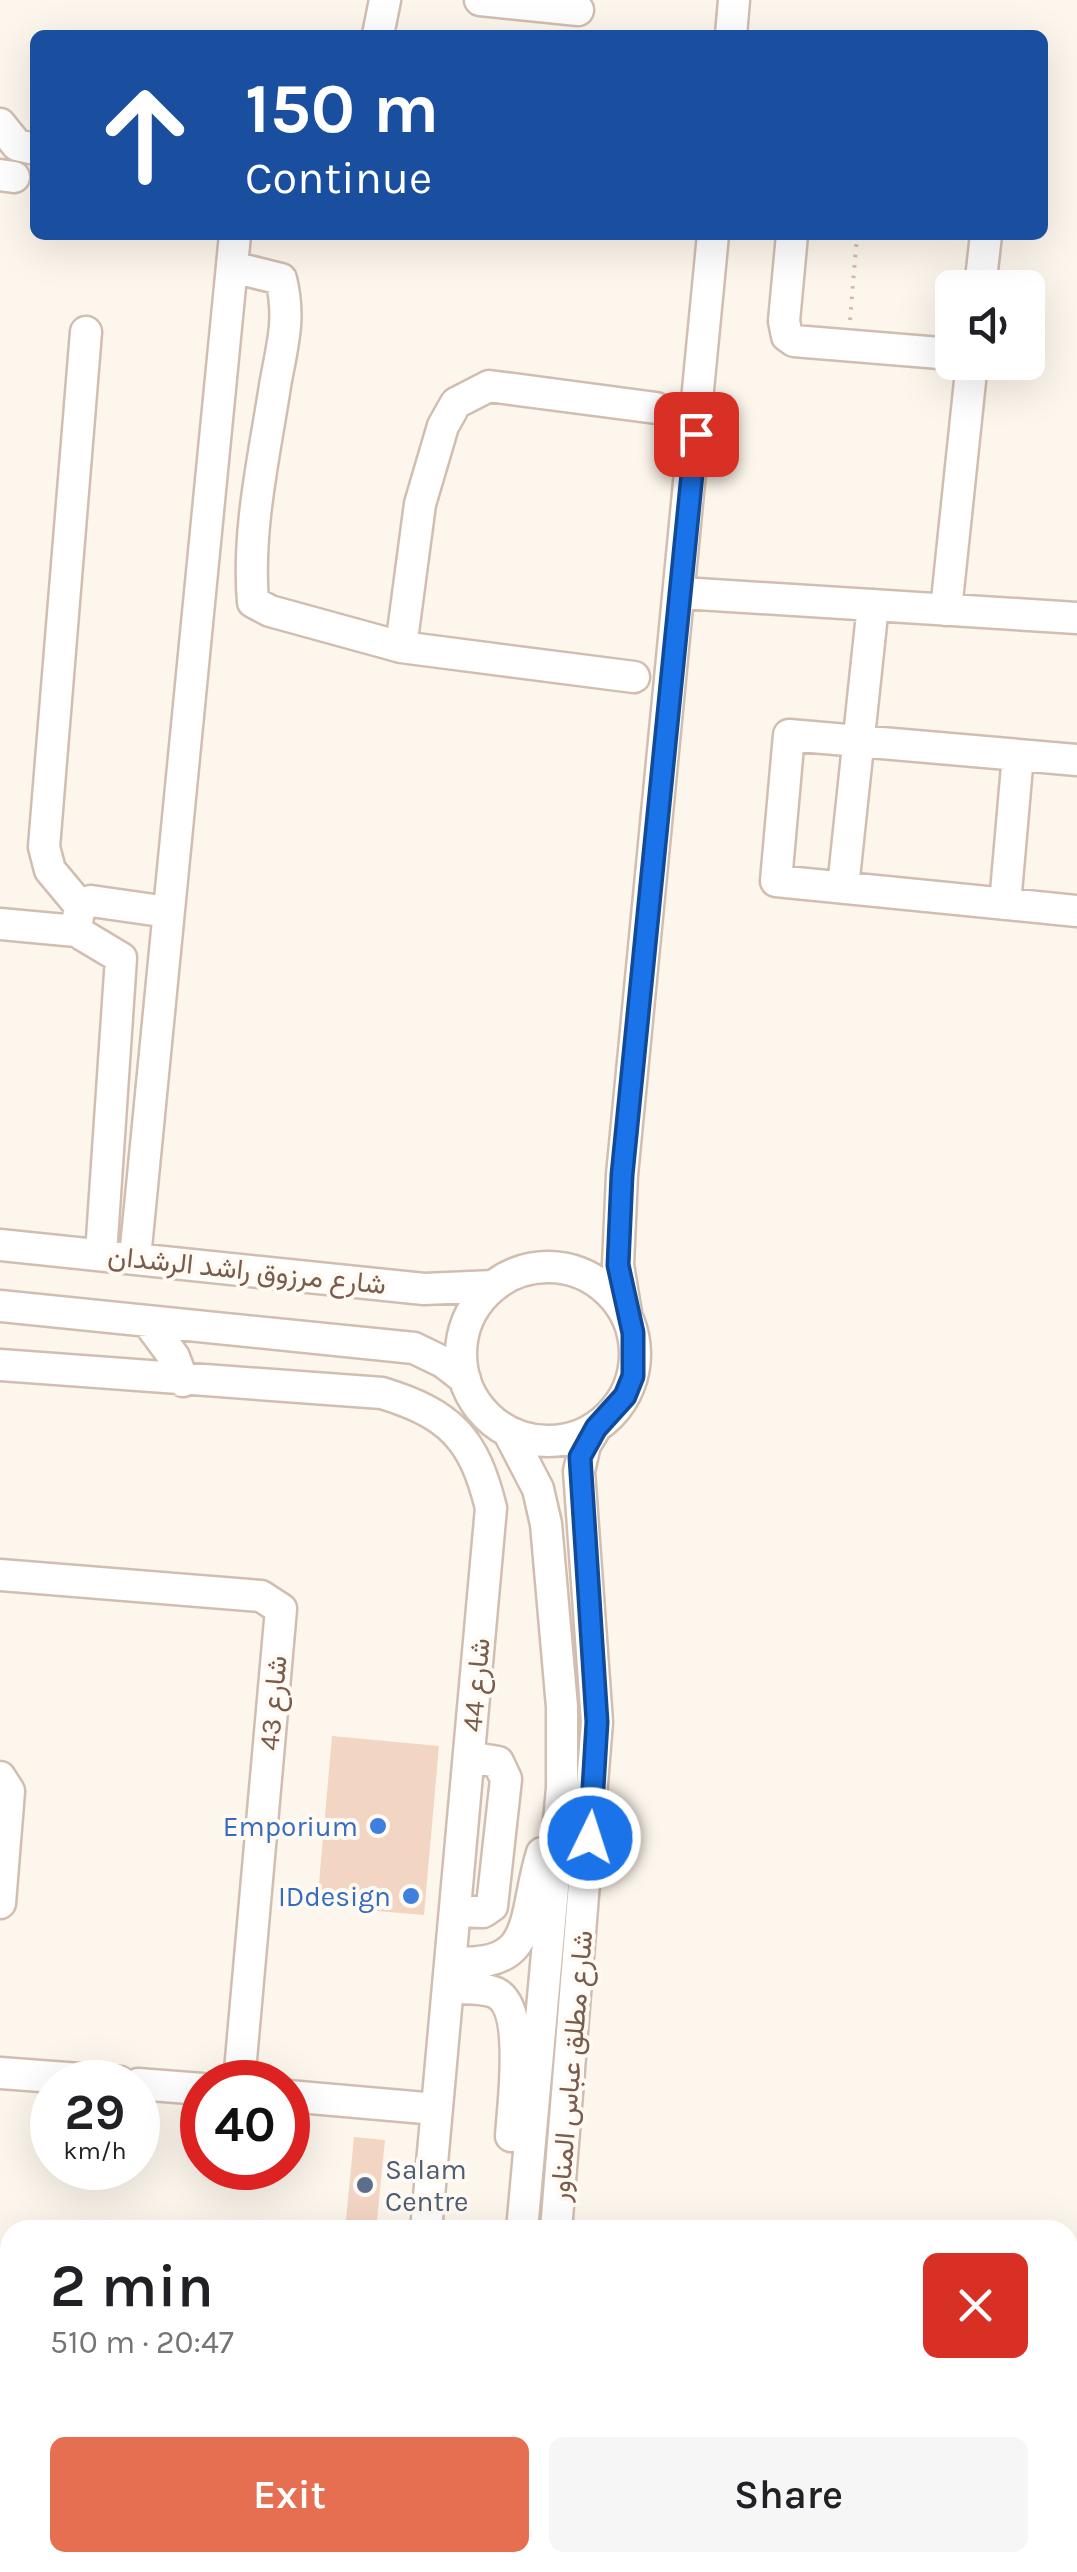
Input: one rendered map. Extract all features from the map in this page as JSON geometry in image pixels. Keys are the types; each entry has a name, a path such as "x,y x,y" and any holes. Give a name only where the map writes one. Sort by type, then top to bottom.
{"street":[{"path":"379,30 386,0"},
{"path":"480,0 578,10"},
{"path":"731,30 734,0"},
{"path":"0,124 17,145 30,147"},
{"path":"135,1258 235,240"},
{"path":"626,1313 611,1292 590,1277 566,1268 541,1267 516,1273 494,1286 476,1305 465,1328 461,1353 464,1379 474,1401 509,1433 553,1442 596,1428 625,1396 633,1376 633,1333 618,1265 622,1175 682,593 713,240"},
{"path":"792,240 784,330 794,341 935,352"},
{"path":"982,270 985,240"},
{"path":"232,267 281,279 289,314 257,499 250,563 254,602 270,611 401,647 634,677"},
{"path":"86,332 44,848 50,870 78,919 121,958 101,1254"},
{"path":"946,610 970,380"},
{"path":"401,647 420,504 443,426 456,403 489,386 656,408"},
{"path":"682,593 1077,618"},
{"path":"844,887 874,605"},
{"path":"1077,760 789,735 776,881 1077,911"},
{"path":"1005,904 1018,754"},
{"path":"78,919 91,901 168,912"},
{"path":"0,924 78,919"},
{"name":"شارع مرزوق راشد الرشدان","path":"0,1245 424,1289 494,1286"},
{"path":"0,1306 414,1348 443,1362 464,1379"},
{"path":"148,1322 174,1357 183,1380"},
{"path":"183,1380 194,1352 212,1328"},
{"name":"شارع 44","path":"0,1365 382,1393 424,1406 458,1431 481,1467 491,1508 427,2220"},
{"name":"شارع مطلق عباس المناور","path":"557,2220 597,1722 579,1471 580,1457 596,1428"},
{"name":"شارع مطلق عباس المناور","path":"509,1433 538,1489 546,1524 562,1708 562,1788 523,2220"},
{"name":"شارع 43","path":"0,1576 261,1596 281,1608 241,2060"},
{"path":"0,1904 10,1791 2,1779"},
{"path":"451,1975 497,1962 512,1953 522,1935 562,1788"},
{"path":"451,1975 495,1992 509,2004 515,2022 509,2198 512,2220"},
{"path":"0,2074 30,2076"},
{"path":"310,2098 436,2108"}],"path":[{"path":"848,344 857,240"}],"building":[{"name":"Emporium","path":"332,1736 439,1746 424,1915 317,1906"},
{"name":"Salam Centre","path":"354,2137 385,2140 377,2220 346,2220"}],"place":[{"name":"Emporium","path":"378,1826"},
{"name":"IDdesign","path":"411,1896"},
{"name":"Salam Centre","path":"365,2185"}],"route":[{"path":"590,1838 597,1722 580,1504 580,1457 596,1428 625,1396 636,1354 618,1265 622,1175 696,434"}]}
